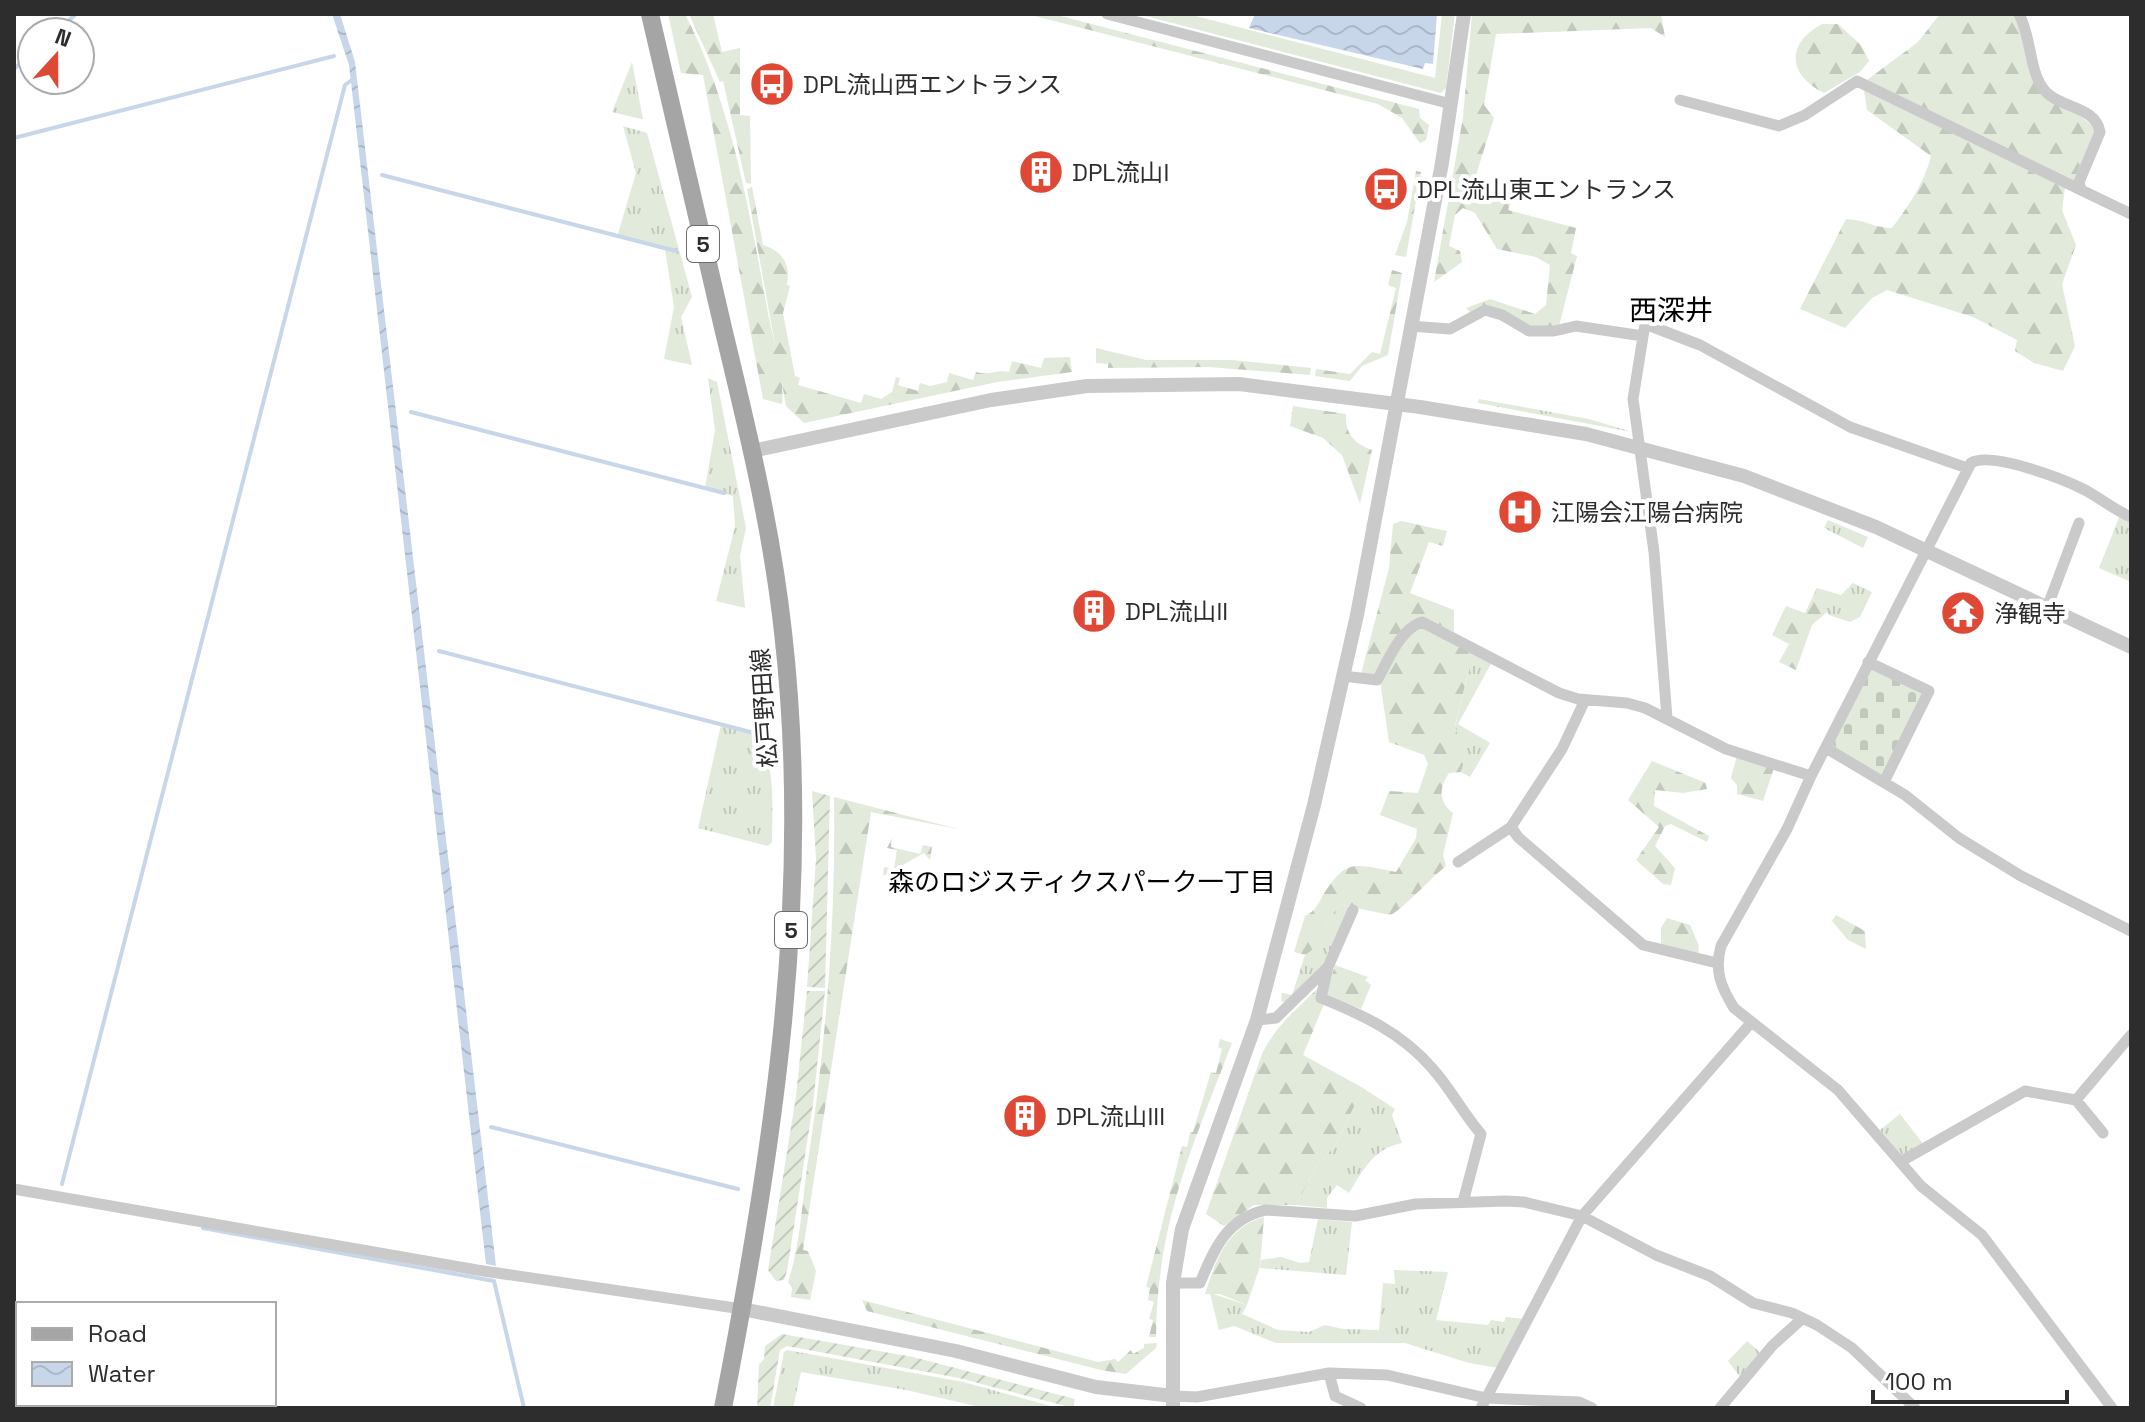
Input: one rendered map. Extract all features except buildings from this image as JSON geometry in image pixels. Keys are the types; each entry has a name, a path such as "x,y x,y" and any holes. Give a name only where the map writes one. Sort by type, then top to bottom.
{"main road":[{"name":"松戸野田線","path":"650,14 752,451 772,552 786,663 794,859 790,958 775,1108 723,1408"}],"street":[{"path":"1107,14 1451,104"},
{"path":"1173,1402 1173,1283 1182,1229 1194,1187 1257,1020 1301,859 1343,676 1396,404 1451,104 1464,14"},
{"path":"2019,14 2042,87 2058,100 2088,114 2098,124 2100,132 2079,182 2081,190"},
{"path":"1680,100 1779,126 1805,115 1857,81 2131,214"},
{"path":"1410,326 1450,329 1485,310 1502,315 1529,331 1554,331 1576,326 1643,336"},
{"path":"1667,718 1654,552 1633,399 1645,324 1700,345 1850,427 1967,468"},
{"path":"752,451 991,400 1087,386 1239,384 1396,404 1638,446 1785,490 1926,551 2131,647"},
{"path":"2112,1408 1993,1247 1934,1198 1838,1090 1750,1024 1724,992 1717,963 1721,946 1787,829 1967,468 1980,459 2033,470 2088,491 2131,517"},
{"path":"2047,608 2079,523"},
{"path":"1343,676 1377,680 1411,625 1422,622 1559,693 1585,700 1627,703 1667,718 1726,749 1811,776"},
{"path":"1868,662 1929,691 1884,782"},
{"path":"1458,862 1511,827 1562,749 1585,700"},
{"path":"1826,748 1884,782 1959,838 2021,876 2131,931"},
{"path":"1511,827 1518,837 1643,945 1717,963"},
{"path":"1353,910 1328,967 1321,998 1375,1022 1409,1044 1434,1070 1481,1134 1463,1202"},
{"path":"1257,1020 1276,1018 1328,967"},
{"path":"1484,1403 1582,1216 1750,1024"},
{"path":"2076,1100 2131,1035"},
{"path":"1900,1162 2025,1091 2076,1100 2103,1133"},
{"path":"14,1189 414,1259 742,1309 956,1351 1096,1387 1173,1402 1329,1373 1387,1375 1484,1403 1579,1402 1592,1408"},
{"path":"1173,1283 1200,1283 1223,1236 1253,1212 1266,1210 1355,1216 1416,1204 1524,1202 1582,1216 1656,1255 1710,1276 1753,1303 1803,1318 1852,1348 1915,1408"},
{"path":"1720,1408 1773,1345 1803,1318"},
{"path":"1329,1373 1335,1396 1361,1408"}],"green space":[{"path":"668,14 685,14 716,86 727,123 746,198 778,358 782,404 763,399 703,75 681,73"},
{"path":"689,14 713,14 722,52 740,48 740,115 750,116 751,184 746,183 723,81 720,82"},
{"path":"1027,14 1053,14 1419,109 1420,118 1429,125 1426,140 1420,143 1402,118 1378,104"},
{"path":"1138,14 1188,14 1435,78 1442,14 1455,14 1446,88 1441,93"},
{"path":"1472,14 1661,14 1665,37 1651,28 1496,34 1484,105 1494,118 1475,178 1515,191 1508,210 1576,228 1571,253 1577,256 1559,326 1536,328 1480,307 1470,312 1466,308 1490,299 1535,314 1546,305 1550,265 1536,257 1497,249 1475,213 1463,208 1455,215 1449,246 1460,251 1462,262 1434,282 1463,117"},
{"path":"1940,14 2016,14 2033,76 2096,129 2073,182 1867,80 1918,42"},
{"path":"1822,24 1838,24 1861,45 1869,61 1860,72 1824,93 1803,77 1796,59 1802,41"},
{"path":"632,62 643,119 612,112"},
{"path":"1864,90 2065,188 2062,210 2076,245 2062,284 2075,346 2063,371 2034,363 2015,351 2017,340 1973,317 1887,290 1872,298 1845,328 1800,309 1846,219 1892,228 1920,185 1931,156 1867,110"},
{"path":"623,126 647,133 692,297 681,317 692,365 664,359 674,307 665,249 617,237 636,173"},
{"path":"1416,171 1421,172 1406,257 1395,255 1407,222"},
{"path":"752,187 763,245 784,259 788,271 787,285 790,286 783,313 795,376 800,378 798,385 861,403 864,394 881,399 892,392 896,377 900,378 898,385 918,391 920,383 930,386 947,382 949,373 973,380 976,372 1009,372 1012,361 1041,368 1044,358 1070,357 1072,372 997,382 804,423 786,406 747,189"},
{"path":"1392,270 1402,273 1388,355 1362,366 1350,381 1315,376 1316,369 1350,374 1372,352 1380,354 1396,288 1388,285"},
{"path":"1096,348 1146,360 1232,360 1311,368 1310,375 1209,367 1108,368 1108,364 1096,363"},
{"path":"708,378 717,382 746,528 740,556 745,608 716,601 735,527 733,496 705,488 715,430"},
{"path":"1479,399 1589,419 1632,432 1478,403"},
{"path":"1293,406 1346,414 1352,437 1372,450 1360,504 1342,455 1323,438 1290,426"},
{"path":"2120,515 2131,521 2131,582 2099,568"},
{"path":"1828,520 1868,537 1863,548 1824,528"},
{"path":"1401,521 1447,531 1443,546 1429,542 1410,593 1454,610 1454,632 1427,619 1408,623 1373,676 1361,674 1389,568 1393,524"},
{"path":"1853,583 1872,592 1860,617 1850,622 1829,615 1812,598 1817,588 1841,595"},
{"path":"1812,598 1827,612 1812,625 1796,670 1779,662 1789,644 1772,635 1786,606 1805,613"},
{"path":"1423,626 1469,649 1469,669 1455,726 1465,758 1461,772 1449,773 1442,789 1445,804 1453,813 1443,855 1446,866 1390,915 1342,905 1331,917 1312,950 1305,955 1294,952 1305,916 1311,913 1338,876 1345,870 1360,866 1396,872 1416,838 1417,829 1380,815 1389,791 1418,793 1428,764 1424,755 1389,742 1380,681 1405,637"},
{"path":"1469,649 1492,662 1458,724 1490,743 1470,777 1461,772 1465,758 1455,727 1469,669"},
{"path":"1871,667 1923,692 1883,777 1832,745"},
{"path":"721,725 758,734 764,747 772,786 772,842 768,846 698,828"},
{"path":"1737,756 1774,768 1763,801 1737,794 1737,785 1731,778"},
{"path":"1652,761 1706,783 1707,789 1683,793 1655,790 1654,806 1709,836 1707,842 1671,824 1665,826 1655,846 1675,868 1671,885 1663,884 1636,860 1659,827 1628,800"},
{"path":"812,791 830,796 825,988 807,987 816,859"},
{"path":"834,797 958,829 871,812 803,1250 808,1251 816,1271 810,1300 791,1297 792,1288 788,1282 800,1225 820,1076 831,937"},
{"path":"892,838 891,847 920,854 923,845 932,847 930,860 924,853 883,876 884,867 894,869 897,850 887,848"},
{"path":"1342,905 1350,907 1324,965 1286,1003 1281,1001 1282,993 1292,995 1305,955 1318,943 1331,917"},
{"path":"1836,915 1865,931 1866,949 1848,940 1832,921"},
{"path":"1667,918 1690,925 1699,946 1698,954 1661,945 1661,928"},
{"path":"1335,965 1368,977 1365,980 1371,985 1361,1009 1326,994"},
{"path":"1324,982 1324,1004 1303,1055 1363,1088 1336,1144 1316,1167 1296,1205 1254,1205 1224,1226 1206,1214 1262,1054 1282,1024"},
{"path":"807,991 825,991 813,1104 787,1271 784,1280 776,1281 768,1270 796,1096"},
{"path":"1220,1039 1232,1043 1179,1186 1163,1257 1156,1337 1149,1337 1153,1320 1149,1319 1154,1302 1148,1300 1150,1288 1146,1287 1182,1146 1187,1147 1190,1132 1193,1132 1211,1072 1216,1073 1222,1049 1218,1047"},
{"path":"1363,1088 1395,1109 1392,1115 1402,1143 1377,1155 1349,1193 1337,1185 1327,1198 1327,1208 1296,1205 1316,1167 1336,1144"},
{"path":"1900,1114 1924,1145 1901,1155 1880,1130"},
{"path":"1264,1217 1260,1266 1247,1305 1220,1294 1205,1294 1225,1246 1241,1228"},
{"path":"1318,1219 1352,1222 1346,1275 1260,1268 1261,1260 1281,1257 1300,1263 1309,1262"},
{"path":"1394,1270 1448,1272 1436,1320 1488,1325 1491,1320 1504,1322 1506,1317 1524,1319 1498,1368 1469,1363 1405,1343 1276,1343 1234,1326 1219,1330 1210,1293 1247,1305 1242,1314 1278,1330 1309,1332 1325,1325 1379,1330 1383,1283 1395,1284"},
{"path":"862,1300 1098,1362 1115,1359 1118,1362 1131,1350 1133,1354 1144,1348 1144,1344 1157,1343 1156,1348 1126,1374 867,1311"},
{"path":"782,1334 913,1357 1075,1399 1073,1408 959,1378 787,1346 780,1350 770,1408 757,1408 759,1365 764,1359 765,1346"},
{"path":"1747,1341 1761,1353 1740,1377 1728,1361"},
{"path":"787,1350 963,1382 1058,1408 984,1408 906,1390 801,1372 793,1408 773,1408 784,1352"}],"water":[{"path":"332,14 340,14 355,62 496,1266 486,1264 349,65"},
{"path":"1255,14 1437,14 1433,64 1425,63 1423,69 1249,28"}],"waterway":[{"path":"14,138 334,56"},
{"path":"62,1184 345,85 353,79"},
{"path":"382,175 676,251"},
{"path":"411,412 724,493"},
{"path":"439,651 758,734"},
{"path":"491,1127 738,1189"},
{"path":"203,1228 494,1281 524,1408"}],"place":[{"name":"DPL流山西エントランス","path":"772,84"},
{"name":"DPL流山I","path":"1041,172"},
{"name":"DPL流山東エントランス","path":"1386,189"},
{"name":"江陽会江陽台病院","path":"1520,512"},
{"name":"DPL流山II","path":"1094,611"},
{"name":"浄観寺","path":"1963,613"},
{"name":"DPL流山III","path":"1025,1116"}],"district":[{"name":"西深井","path":"1671,310"},
{"name":"森のロジスティクスパーク一丁目","path":"1082,882"}]}
